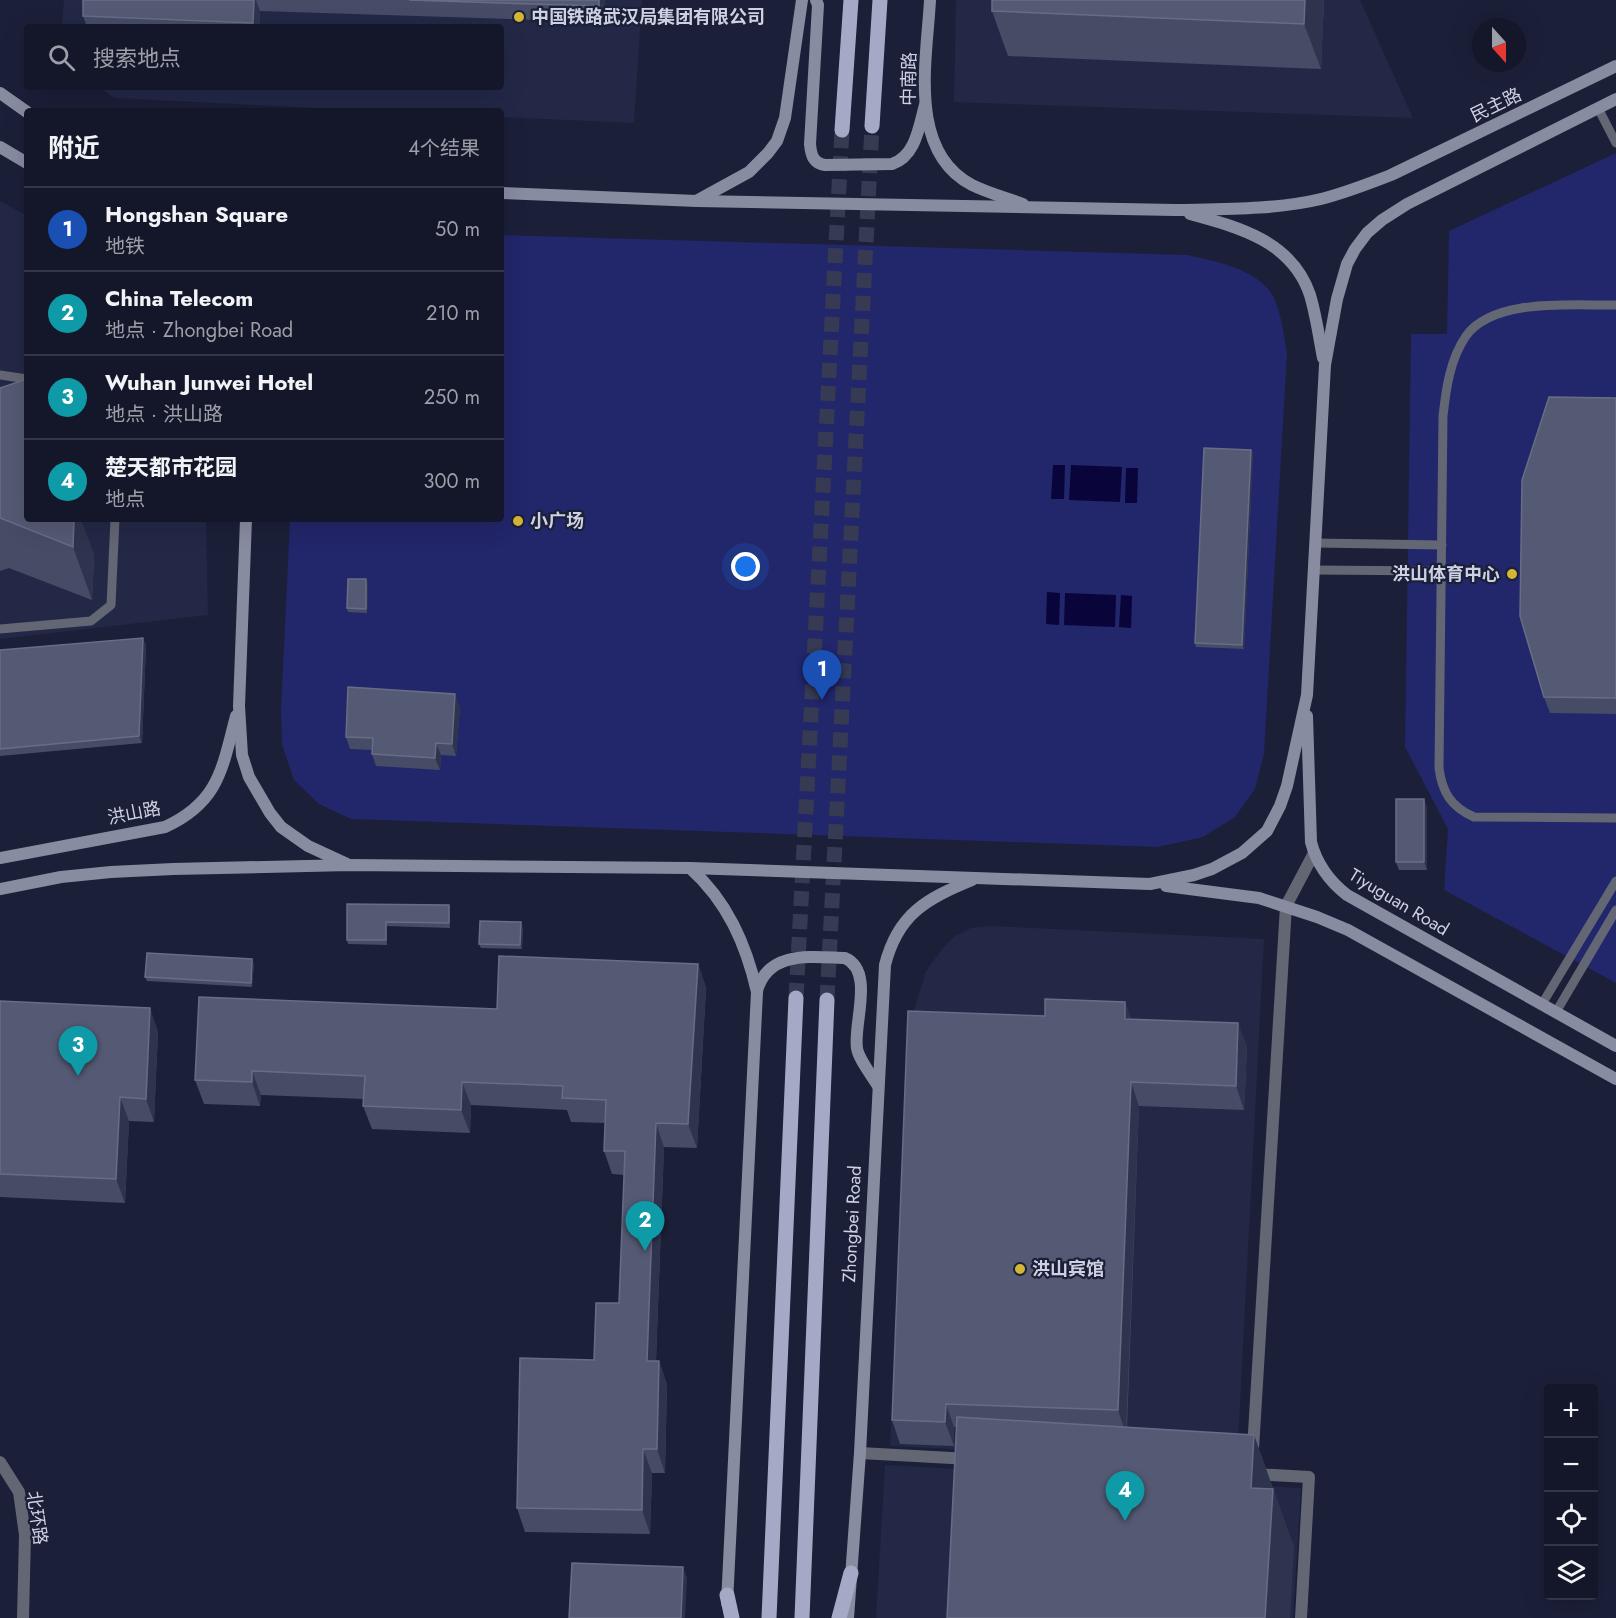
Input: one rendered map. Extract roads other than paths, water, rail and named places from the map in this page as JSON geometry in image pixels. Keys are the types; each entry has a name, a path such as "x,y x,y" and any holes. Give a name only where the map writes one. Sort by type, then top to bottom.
{"main road":[{"path":"697,201 749,172 777,141 785,118 802,0"},
{"path":"816,0 818,5 810,144 812,156 816,162 825,165 900,162 912,146 925,105"},
{"path":"842,130 850,0"},
{"path":"872,126 880,0"},
{"name":"中南路","path":"930,0 925,105 929,127 937,150 944,162 972,185 1033,208"},
{"name":"民主路","path":"1175,210 1236,209 1319,199 1358,188 1391,175 1616,66"},
{"path":"0,93 24,110"},
{"path":"1150,884 1175,880 1212,869 1242,853 1267,831 1287,786 1307,695 1324,365 1337,298 1347,264 1355,249 1374,227 1407,204 1616,99"},
{"path":"0,147 24,161"},
{"path":"504,193 697,201 1175,210 1234,226 1261,237 1287,260 1300,276 1309,294 1324,365"},
{"path":"246,522 239,706 242,755 249,777 270,813 282,827 308,846 350,865"},
{"name":"Tiyuguan Road","path":"1307,695 1310,829 1314,853 1331,881 1347,896 1616,1046"},
{"name":"洪山路","path":"0,858 165,827 179,820 201,803 217,781 239,706"},
{"path":"0,889 61,877 173,869 350,865 690,868 1150,884 1223,892 1259,898 1286,906 1348,930 1616,1079"},
{"path":"690,868 715,893 731,918 749,961 757,992 726,1618"},
{"name":"Zhongbei Road","path":"848,1618 860,1453 885,965 896,935 918,906 975,878"},
{"path":"757,992 763,976 780,962 806,957 845,958 851,961 857,969 861,984 857,1049 878,1087"},
{"path":"769,1618 796,998"},
{"name":"Zhongbei Road","path":"802,1618 827,1000"},
{"path":"839,1618 851,1573"},
{"path":"728,1595 732,1618"}],"street":[{"path":"1300,1618 1309,1477 1246,1473 1286,906 1314,853"},
{"path":"860,1453 979,1459"},
{"name":"北环路","path":"0,1462 19,1492 25,1535 23,1618"}],"lane":[{"path":"1598,108 1616,143"},
{"path":"1616,305 1516,309 1496,315 1468,334 1452,365 1443,416 1439,768 1447,797 1455,807 1473,817 1616,818"},
{"path":"0,375 24,379"},
{"path":"0,629 91,621 111,605 115,522"},
{"path":"1315,543 1442,544"},
{"path":"1314,570 1441,571"},
{"path":"1542,1004 1616,881"},
{"path":"1556,1012 1616,910"}],"tunnel":[{"path":"827,1000 872,126"},
{"path":"796,998 842,130"}],"place":[{"name":"中国铁路武汉局集团有限公司","path":"519,17"},
{"name":"小广场","path":"518,521"},
{"name":"洪山体育中心","path":"1512,574"},
{"name":"Hongshan Square","path":"822,700"},
{"name":"Wuhan Junwei Hotel","path":"78,1076"},
{"name":"China Telecom","path":"645,1251"},
{"name":"洪山宾馆","path":"1020,1269"},
{"name":"楚天都市花园","path":"1125,1521"}]}
